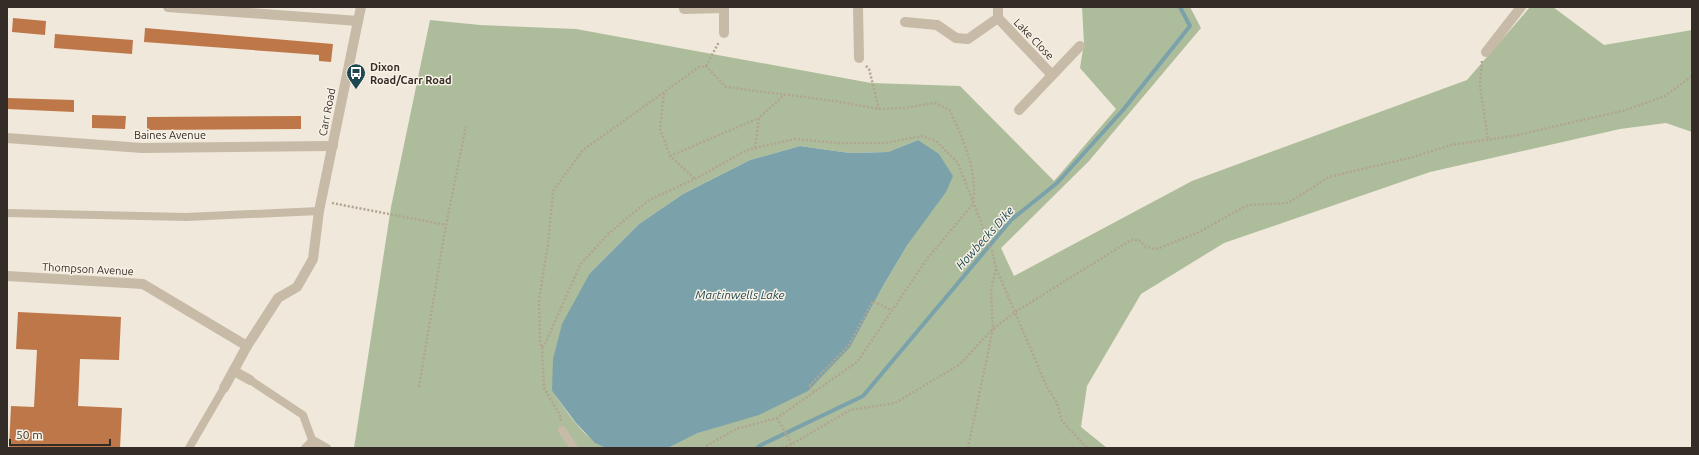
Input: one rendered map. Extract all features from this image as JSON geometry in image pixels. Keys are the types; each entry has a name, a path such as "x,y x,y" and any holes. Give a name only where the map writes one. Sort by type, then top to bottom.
{"street":[{"path":"168,7 358,21"},
{"name":"Carr Road","path":"224,388 247,346 278,298 297,287 313,258 320,206 361,7"},
{"path":"684,9 724,7 724,33"},
{"path":"858,7 858,58"},
{"name":"Lake Close","path":"998,7 998,18 1052,75"},
{"path":"1486,52 1521,7"},
{"name":"Lake Close","path":"906,22 937,25 956,38 968,39 998,18"},
{"name":"Lake Close","path":"1019,110 1080,46"},
{"name":"Baines Avenue","path":"7,138 142,148 333,146"},
{"name":"Thompson Avenue","path":"7,276 143,284 247,346"},
{"path":"234,371 250,380"}],"lane":[{"path":"7,213 186,217 320,206"},
{"path":"250,380 303,415 314,444"},
{"path":"189,448 224,388"},
{"path":"562,430 574,448"},
{"path":"305,448 314,444 327,448"}],"path":[{"path":"706,66 724,33"},
{"path":"1486,52 1482,60 1480,86 1488,140"},
{"path":"858,58 869,69 879,109"},
{"path":"562,430 560,415 544,388 542,347 540,343 539,300 548,244 553,192 583,150 699,67 706,66"},
{"path":"703,448 736,429 778,418 856,362 928,259 973,204 974,197 971,161 950,110 935,103 904,108 879,109 785,94 726,87 706,66"},
{"path":"782,448 792,444 850,410 895,403 959,365 993,329 1015,312 1131,240 1139,240 1146,247 1157,249 1197,233 1248,205 1288,203 1329,177 1413,157 1450,145 1513,136 1626,110 1665,96 1692,76"},
{"path":"664,93 660,129 670,156 695,179"},
{"path":"670,156 759,118 785,94"},
{"path":"755,148 759,118"},
{"path":"419,387 446,225 466,126"},
{"path":"542,347 545,344 580,265 608,234 649,200 695,179 747,150 755,148 795,139 838,143 885,143 922,136 936,141 958,164 992,251 996,268 1047,387 1057,403 1062,421 1087,448"},
{"path":"320,206 446,225"},
{"path":"968,448 993,329 991,290 996,268"},
{"path":"814,392 809,386 849,345 873,301 891,310"},
{"path":"778,418 792,444"}],"green space":[{"path":"1082,7 1190,7 1201,28 1089,161 1001,248 1014,276 1192,181 1467,80 1530,7 1553,7 1604,45 1692,30 1692,132 1666,123 1620,129 1430,172 1224,243 1141,294 1087,386 1081,427 1107,448 668,448 698,433 726,424 851,346 883,286 908,244 918,140 888,152 850,153 800,146 750,160 683,194 639,224 590,273 552,391 582,430 597,443 606,448 354,448 391,207 430,20 480,25 576,29 871,83 960,86 1054,181 1116,109 1080,68 1084,43"}],"water":[{"name":"Martinwells Lake","path":"918,140 939,154 953,176 946,192 908,244 883,286 851,346 808,391 759,415 698,433 668,448 606,448 595,443 576,423 552,391 553,359 562,324 590,273 639,224 683,194 750,160 800,146 850,153 888,152"}],"building":[{"path":"13,18 46,21 45,35 12,32"},
{"path":"145,28 333,44 331,62 319,61 319,55 144,42"},
{"path":"55,34 133,40 132,54 54,48"},
{"path":"7,98 74,100 74,112 7,109"},
{"path":"92,115 126,116 125,129 92,128"},
{"path":"301,116 301,129 147,130 147,117"},
{"path":"18,312 121,317 119,360 80,359 78,406 122,408 120,448 9,447 11,406 34,407 37,350 16,349"}],"waterway":[{"name":"Howbecks Dike","path":"757,448 863,396 1011,220 1057,183 1123,110 1190,26 1180,7"}],"place":[{"name":"Dixon Road/Carr Road","path":"356,90"}]}
